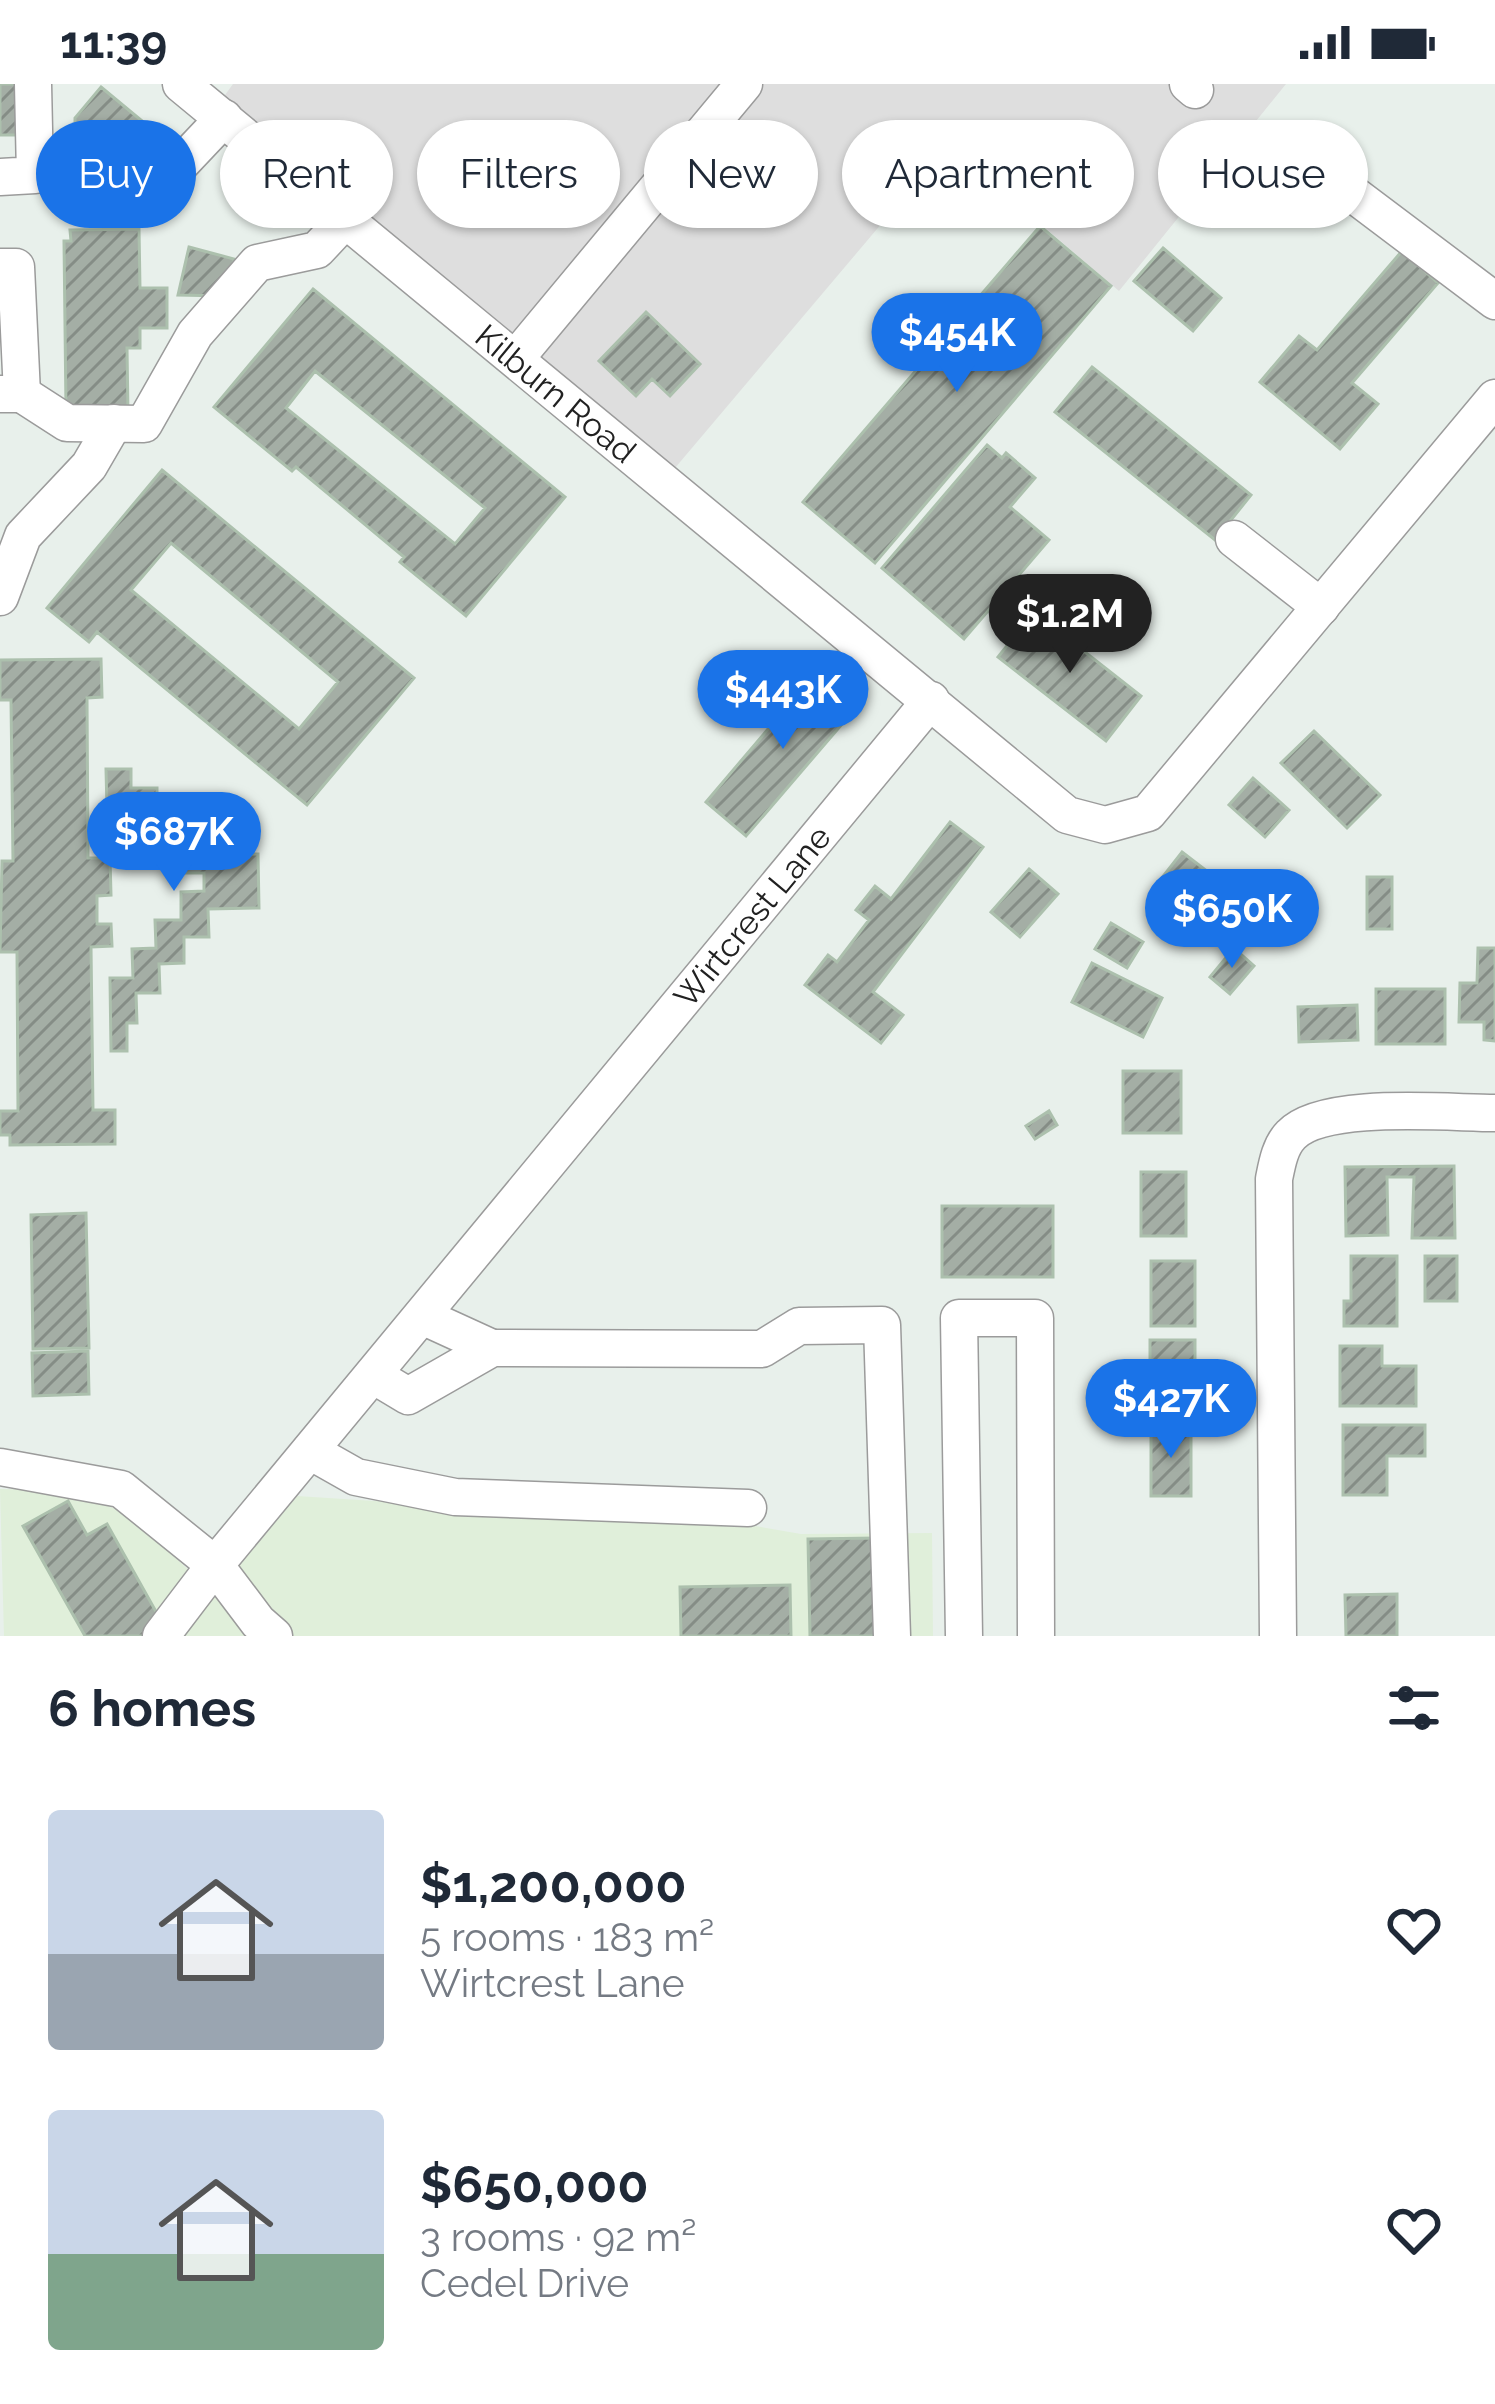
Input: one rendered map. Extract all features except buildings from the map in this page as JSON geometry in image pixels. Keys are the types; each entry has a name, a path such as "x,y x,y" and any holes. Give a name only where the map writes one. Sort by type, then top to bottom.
{"street":[{"path":"0,177 35,175 33,84"},
{"path":"516,358 744,84"},
{"name":"Kilburn Road","path":"205,96 233,120"},
{"path":"1368,206 1495,301"},
{"path":"0,267 16,267 11,394 67,423 143,424 195,334 257,263 317,250 338,228"},
{"name":"Kilburn Road","path":"357,228 931,700"},
{"path":"931,700 1067,815 1105,825 1148,813 1495,398"},
{"path":"0,597 23,536 89,466 114,424"},
{"path":"1234,539 1321,608"},
{"name":"Wirtcrest Lane","path":"161,1636 931,700"},
{"path":"1278,1636 1274,1179 1280,1155 1290,1136 1335,1114 1495,1113"},
{"path":"422,1316 492,1348 762,1349 799,1326 882,1325 892,1636"},
{"path":"964,1636 959,1318 1035,1318 1036,1636"},
{"path":"373,1375 408,1396 492,1348"},
{"path":"310,1451 356,1478 455,1497 748,1508"},
{"path":"0,1467 121,1489 215,1565 257,1622 274,1636"}],"shaded area":[{"path":"233,84 1286,84 1257,120 1158,120 1158,228 1170,228 1119,291 1045,228 1134,228 1134,120 842,120 842,228 878,228 675,468 385,228 393,228 393,120 255,120 225,95"},
{"path":"0,1489 65,1490 129,1514 215,1595 297,1496 749,1525 801,1534 932,1533 933,1636 4,1636"}]}
